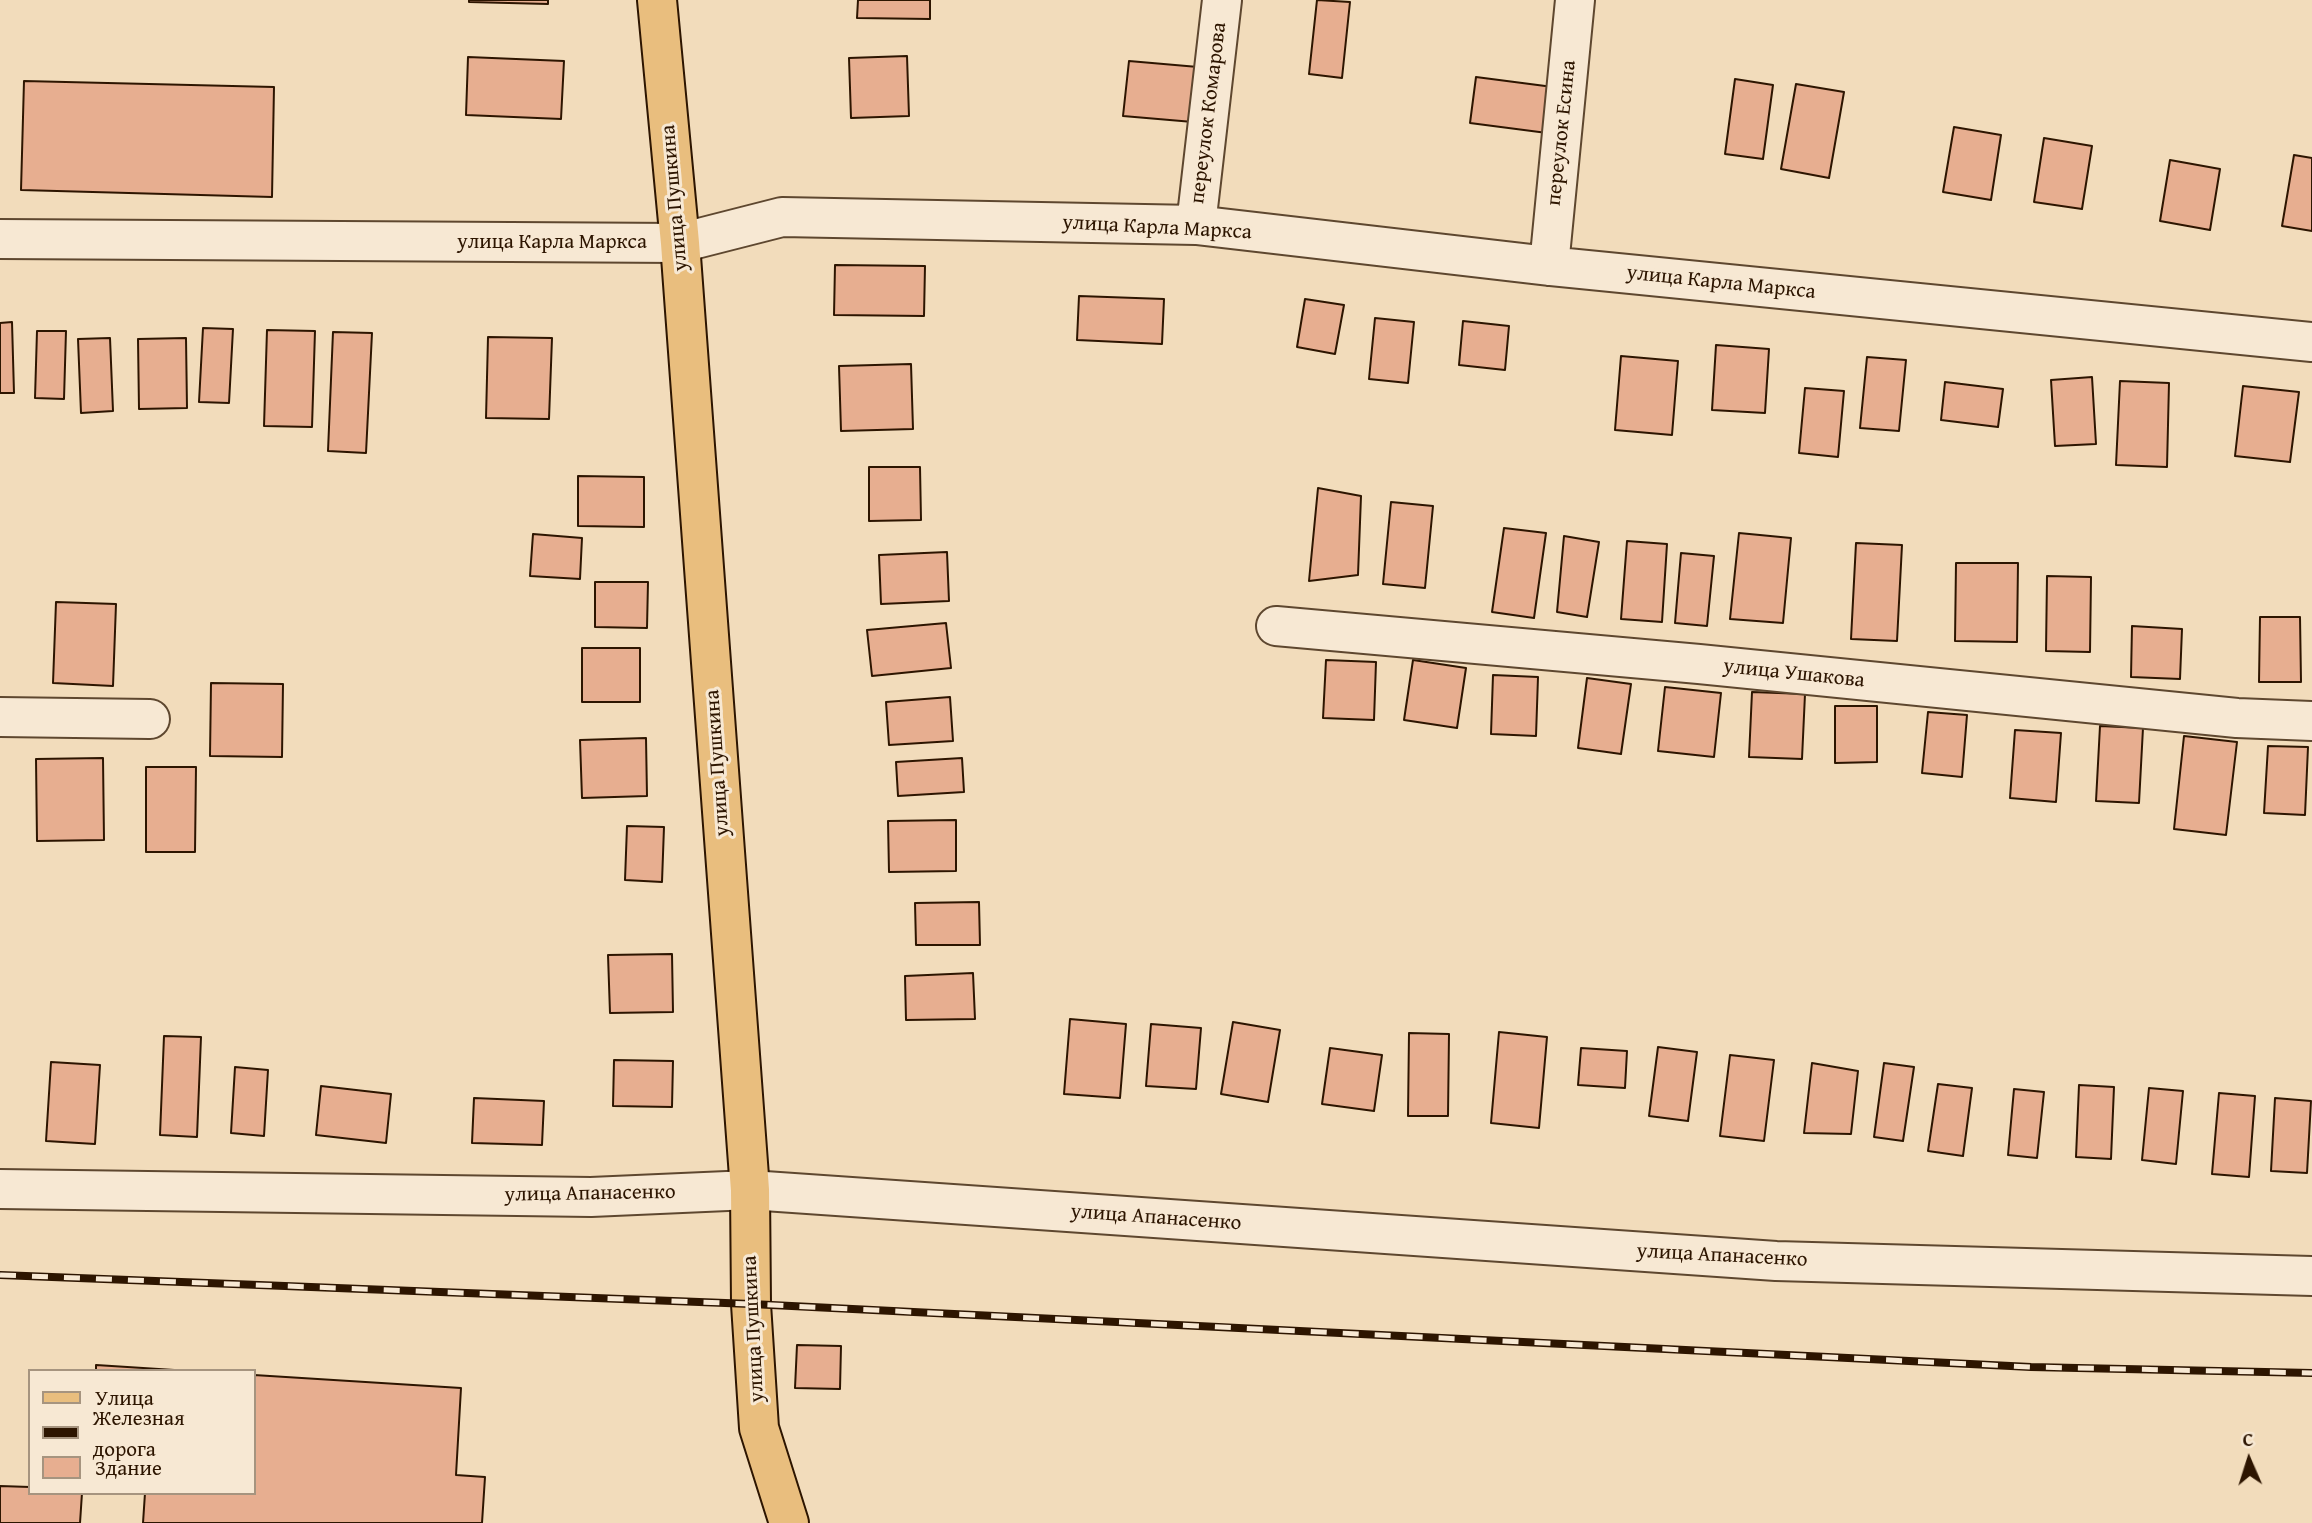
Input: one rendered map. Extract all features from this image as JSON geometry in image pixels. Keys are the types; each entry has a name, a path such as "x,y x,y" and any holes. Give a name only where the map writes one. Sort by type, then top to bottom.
{"main road":[{"name":"улица Пушкина","path":"657,0 680,243 750,1189 751,1304 759,1428 789,1523"}],"street":[{"name":"переулок Комарова","path":"1196,225 1222,0"},
{"name":"переулок Есина","path":"1549,266 1576,0"},
{"name":"улица Карла Маркса","path":"0,239 680,243 782,217 1196,225 1549,266 2312,342"},
{"name":"улица Ушакова","path":"1276,626 1699,664 2237,718 2312,721"},
{"path":"0,717 150,719"},
{"name":"улица Апанасенко","path":"0,1189 591,1197 750,1189 1776,1261 2312,1276"}],"building":[{"path":"548,0 548,4 469,2"},
{"path":"858,0 930,0 930,19 857,18"},
{"path":"1317,0 1350,2 1342,78 1309,74"},
{"path":"907,56 909,116 851,118 849,58"},
{"path":"468,57 564,61 561,119 466,115"},
{"path":"1129,61 1198,67 1193,122 1123,116"},
{"path":"1476,77 1553,87 1547,133 1470,123"},
{"path":"1735,79 1773,85 1763,159 1725,154"},
{"path":"24,81 274,87 272,197 21,190"},
{"path":"1796,84 1844,92 1829,178 1781,169"},
{"path":"1954,127 2001,135 1991,200 1943,192"},
{"path":"2044,138 2092,146 2082,209 2034,202"},
{"path":"2294,155 2312,158 2312,231 2282,226"},
{"path":"2170,160 2220,169 2210,230 2160,221"},
{"path":"835,265 925,266 924,316 834,315"},
{"path":"1079,296 1164,299 1162,344 1077,340"},
{"path":"1305,299 1344,305 1335,354 1297,347"},
{"path":"1375,318 1414,322 1408,383 1369,379"},
{"path":"1463,321 1509,326 1505,370 1459,365"},
{"path":"12,322 14,393 0,393 0,323"},
{"path":"203,328 233,329 229,403 199,402"},
{"path":"267,330 315,331 312,427 264,426"},
{"path":"37,331 66,331 64,399 35,398"},
{"path":"333,332 372,333 366,453 328,451"},
{"path":"488,337 552,338 549,419 486,418"},
{"path":"110,338 113,411 81,413 78,339"},
{"path":"186,338 187,408 139,409 138,339"},
{"path":"1716,345 1769,349 1765,413 1712,410"},
{"path":"1621,356 1678,361 1672,435 1615,430"},
{"path":"1867,357 1906,360 1899,431 1860,428"},
{"path":"911,364 913,429 841,431 839,366"},
{"path":"2092,377 2096,444 2055,446 2051,380"},
{"path":"2120,381 2169,383 2167,467 2116,465"},
{"path":"1945,382 2003,389 1998,427 1941,420"},
{"path":"2243,386 2299,392 2290,462 2235,456"},
{"path":"1805,388 1844,391 1838,457 1799,453"},
{"path":"869,467 920,467 921,520 869,521"},
{"path":"578,476 644,477 644,527 578,526"},
{"path":"1318,488 1361,496 1358,575 1309,581"},
{"path":"1391,502 1433,506 1425,588 1383,584"},
{"path":"1504,528 1546,533 1534,618 1492,612"},
{"path":"1739,533 1791,538 1783,623 1730,619"},
{"path":"533,534 582,538 580,579 530,576"},
{"path":"1564,536 1599,542 1587,617 1557,612"},
{"path":"1627,541 1667,544 1662,622 1621,619"},
{"path":"1856,543 1902,545 1897,641 1851,639"},
{"path":"947,552 949,601 881,604 879,555"},
{"path":"1681,553 1714,556 1707,626 1675,623"},
{"path":"1956,563 2018,563 2017,642 1955,641"},
{"path":"2047,576 2091,577 2090,652 2046,651"},
{"path":"595,582 648,582 647,628 595,627"},
{"path":"56,602 116,604 113,686 53,683"},
{"path":"2260,617 2300,617 2301,682 2259,682"},
{"path":"946,623 951,668 872,676 867,630"},
{"path":"2132,626 2182,629 2180,679 2131,677"},
{"path":"582,648 640,648 640,702 582,702"},
{"path":"1326,660 1376,662 1374,720 1323,718"},
{"path":"1413,660 1466,668 1457,728 1404,720"},
{"path":"1493,675 1538,677 1536,736 1491,734"},
{"path":"1587,678 1631,684 1621,754 1578,748"},
{"path":"211,683 283,684 282,757 210,756"},
{"path":"1665,687 1721,693 1714,757 1658,751"},
{"path":"1752,692 1805,694 1802,759 1749,757"},
{"path":"950,697 953,741 889,745 886,702"},
{"path":"1835,706 1877,706 1877,762 1835,763"},
{"path":"1928,712 1967,715 1962,777 1922,773"},
{"path":"2100,726 2143,728 2139,803 2096,801"},
{"path":"2015,730 2061,733 2056,802 2010,798"},
{"path":"2184,736 2237,742 2226,835 2174,829"},
{"path":"646,738 647,796 582,798 580,740"},
{"path":"2268,746 2308,747 2305,815 2264,813"},
{"path":"103,758 104,840 37,841 36,759"},
{"path":"962,758 964,792 898,796 896,762"},
{"path":"146,767 196,767 195,852 146,852"},
{"path":"956,820 956,871 889,872 888,821"},
{"path":"627,826 664,827 662,882 625,880"},
{"path":"979,902 980,945 916,945 915,903"},
{"path":"672,954 673,1012 610,1013 608,955"},
{"path":"973,973 975,1019 906,1020 905,976"},
{"path":"1070,1019 1126,1024 1120,1098 1064,1094"},
{"path":"1233,1022 1280,1030 1268,1102 1221,1094"},
{"path":"1151,1024 1201,1028 1196,1089 1146,1086"},
{"path":"1499,1032 1547,1037 1539,1128 1491,1123"},
{"path":"1409,1033 1449,1034 1448,1116 1408,1116"},
{"path":"164,1036 201,1037 197,1137 160,1135"},
{"path":"1658,1047 1697,1052 1688,1121 1649,1116"},
{"path":"1330,1048 1382,1055 1374,1111 1322,1104"},
{"path":"1581,1048 1627,1051 1625,1088 1578,1085"},
{"path":"1730,1055 1774,1060 1764,1141 1720,1136"},
{"path":"614,1060 673,1061 672,1107 613,1106"},
{"path":"51,1062 100,1065 95,1144 46,1141"},
{"path":"1812,1063 1858,1071 1851,1134 1804,1133"},
{"path":"1884,1063 1914,1067 1903,1141 1874,1137"},
{"path":"235,1067 268,1070 264,1136 231,1133"},
{"path":"1938,1084 1972,1088 1963,1156 1928,1151"},
{"path":"2079,1085 2114,1087 2111,1159 2076,1157"},
{"path":"321,1086 391,1094 386,1143 316,1135"},
{"path":"2149,1088 2183,1091 2176,1164 2142,1160"},
{"path":"2014,1089 2044,1092 2037,1158 2008,1155"},
{"path":"2219,1093 2255,1096 2249,1177 2212,1174"},
{"path":"474,1098 544,1101 542,1145 472,1143"},
{"path":"2275,1098 2311,1101 2307,1173 2271,1171"},
{"path":"797,1345 841,1346 840,1389 795,1388"},
{"path":"96,1365 159,1369 96,1369"},
{"path":"256,1375 461,1388 456,1475 485,1477 482,1523 143,1523 145,1495 256,1495"},
{"path":"0,1486 28,1487 28,1495 82,1495 80,1523 0,1523"}],"railway":[{"path":"0,1275 751,1304 2031,1367 2312,1373"}]}
